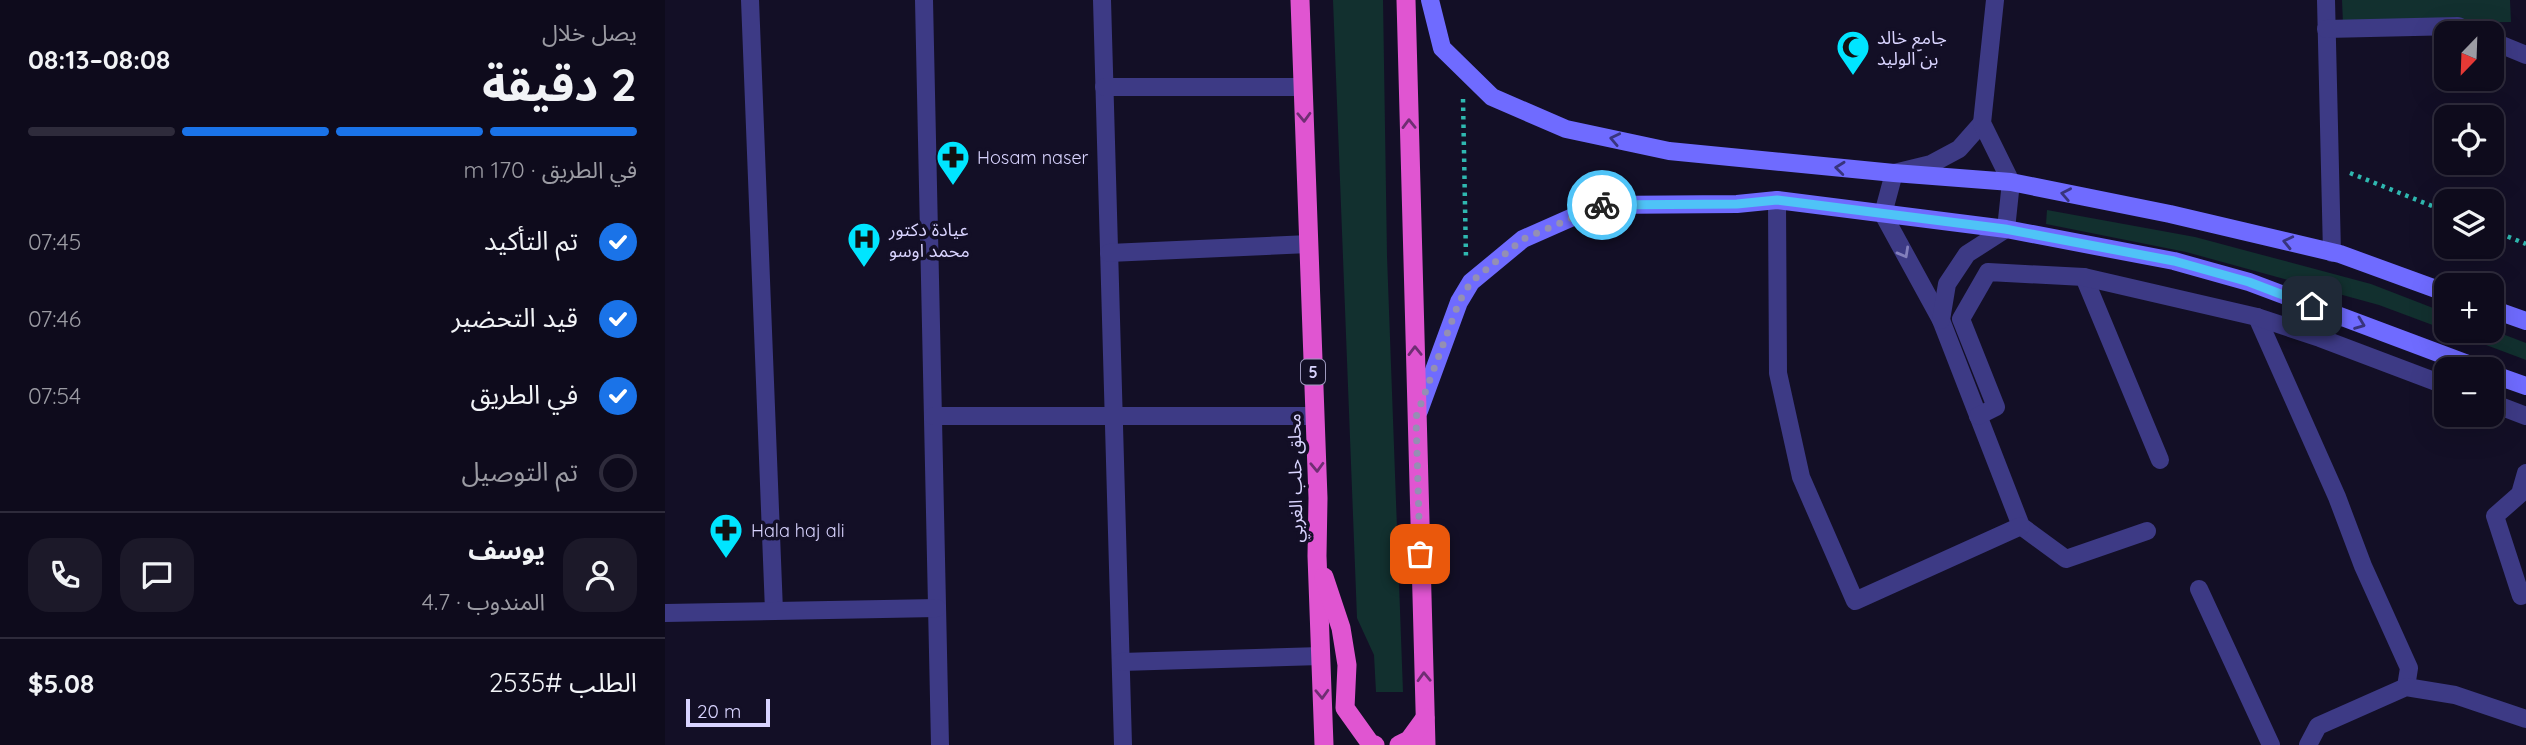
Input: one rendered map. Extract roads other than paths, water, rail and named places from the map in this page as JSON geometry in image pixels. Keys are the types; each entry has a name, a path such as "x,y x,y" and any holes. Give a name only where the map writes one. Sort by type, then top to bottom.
{"highway":[{"name":"محلق حلب الغربي","path":"1300,0 1324,745"},
{"path":"1406,0 1426,745"},
{"path":"1317,556 1341,628 1347,665 1345,708 1370,743 1375,745"},
{"path":"1399,745 1409,740 1426,718"}],"main road":[{"path":"1430,0 1442,48 1492,97 1566,128 1669,151 2011,183 2170,214 2332,253 2434,288"},
{"path":"1416,417 1459,302 1471,282 1523,239 1600,205 1737,204 1777,200 2005,229 2174,261 2249,282 2448,357"},
{"path":"2504,313 2526,321"},
{"path":"2504,378 2526,386"}],"street":[{"path":"750,0 773,611"},
{"path":"924,0 940,745"},
{"path":"1102,0 1123,745"},
{"path":"1941,320 1947,284 1967,254 2005,229 2011,183 1982,122 1995,0"},
{"path":"2326,0 2332,253"},
{"path":"2326,29 2434,27"},
{"path":"2504,46 2526,55"},
{"path":"1104,87 1303,87"},
{"path":"1982,122 1959,149 1931,164 1894,173 1883,214 1941,320 2021,526 2066,559 2147,531"},
{"path":"1777,200 1778,373 1801,477 1855,601 2021,526"},
{"path":"1109,253 1309,244"},
{"path":"1978,416 1996,407 1961,319 1988,272 2084,277 2257,317 2434,381"},
{"path":"2084,277 2160,460"},
{"path":"2257,317 2409,668 2406,687"},
{"path":"2504,408 2526,416"},
{"path":"933,415 1315,416"},
{"path":"2521,596 2495,516 2520,494 2526,473"},
{"path":"2199,589 2271,745"},
{"path":"665,613 937,608"},
{"path":"1121,662 1321,656"},
{"path":"2308,745 2319,726 2406,687 2455,695 2526,719"}],"place":[{"name":"جامع خالد بن الوليد","path":"1853,77"},
{"name":"Hosam naser","path":"953,187"},
{"name":"عيادة دكتور محمد اوسو","path":"864,269"},
{"name":"Hala haj ali","path":"726,560"}]}
